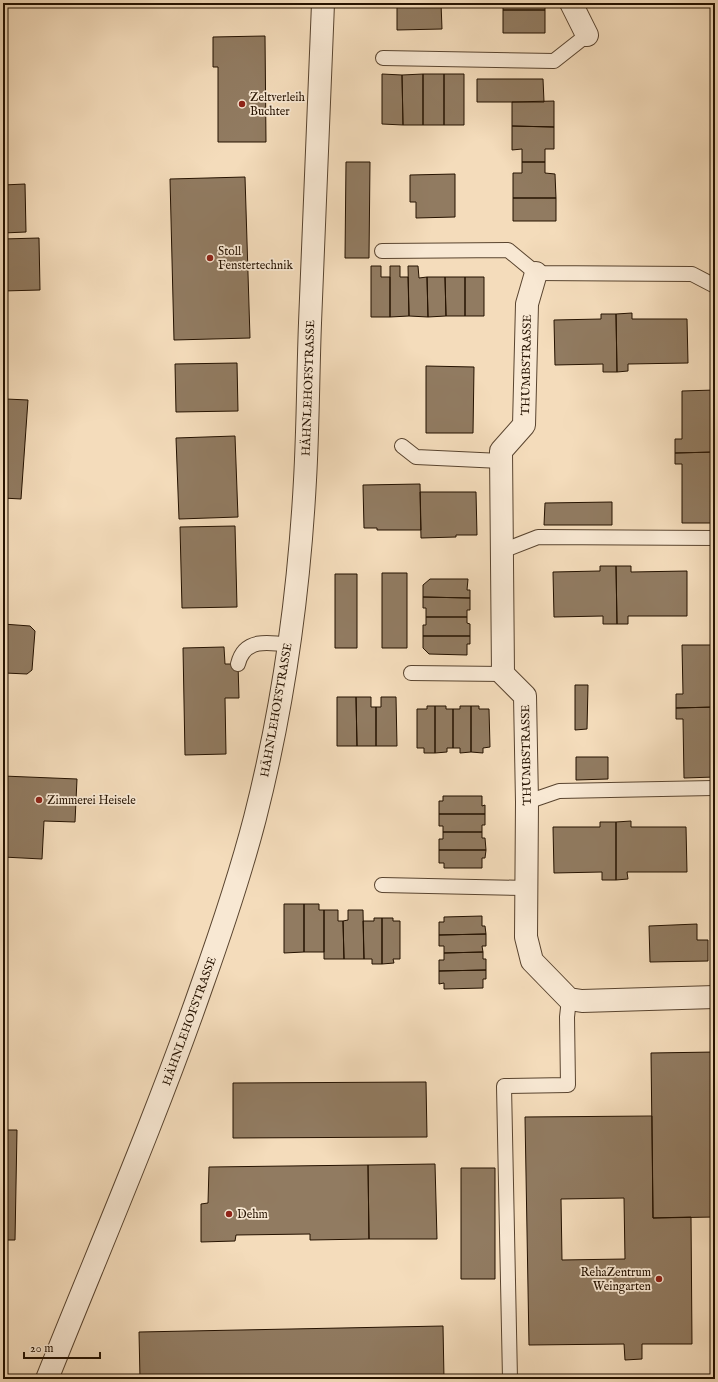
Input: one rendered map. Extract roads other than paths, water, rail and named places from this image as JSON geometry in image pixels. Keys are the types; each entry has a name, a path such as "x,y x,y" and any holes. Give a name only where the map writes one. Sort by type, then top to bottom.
{"street":[{"path":"571,3 587,35"},
{"name":"HÄHNLEHOFSTRASSE","path":"47,1379 146,1137 224,923 255,819 279,703 289,645 305,480 321,4"},
{"name":"THUMBSTRASSE","path":"536,273 527,304 524,424 501,451 503,674 525,696 527,802 526,937 532,960 569,999"},
{"path":"569,999 582,1001 715,997"}],"lane":[{"path":"383,58 554,61 587,35"},
{"path":"382,251 508,250 536,273 692,274 715,286"},
{"path":"402,446 416,457 501,461"},
{"path":"502,551 538,537 715,538"},
{"path":"238,664 239,659 244,652 255,644 271,642 289,645"},
{"path":"411,673 503,674"},
{"path":"527,802 559,791 713,788"},
{"path":"382,885 526,888"},
{"path":"510,1379 504,1086 568,1085 567,1017 569,999"}],"place":[{"name":"Zeltverleih Buchter","path":"242,104"},
{"name":"Stoll Fenstertechnik","path":"210,258"},
{"name":"Zimmerei Heisele","path":"39,800"},
{"name":"Dehm","path":"229,1214"},
{"name":"RehaZentrum Weingarten","path":"659,1279"}]}
